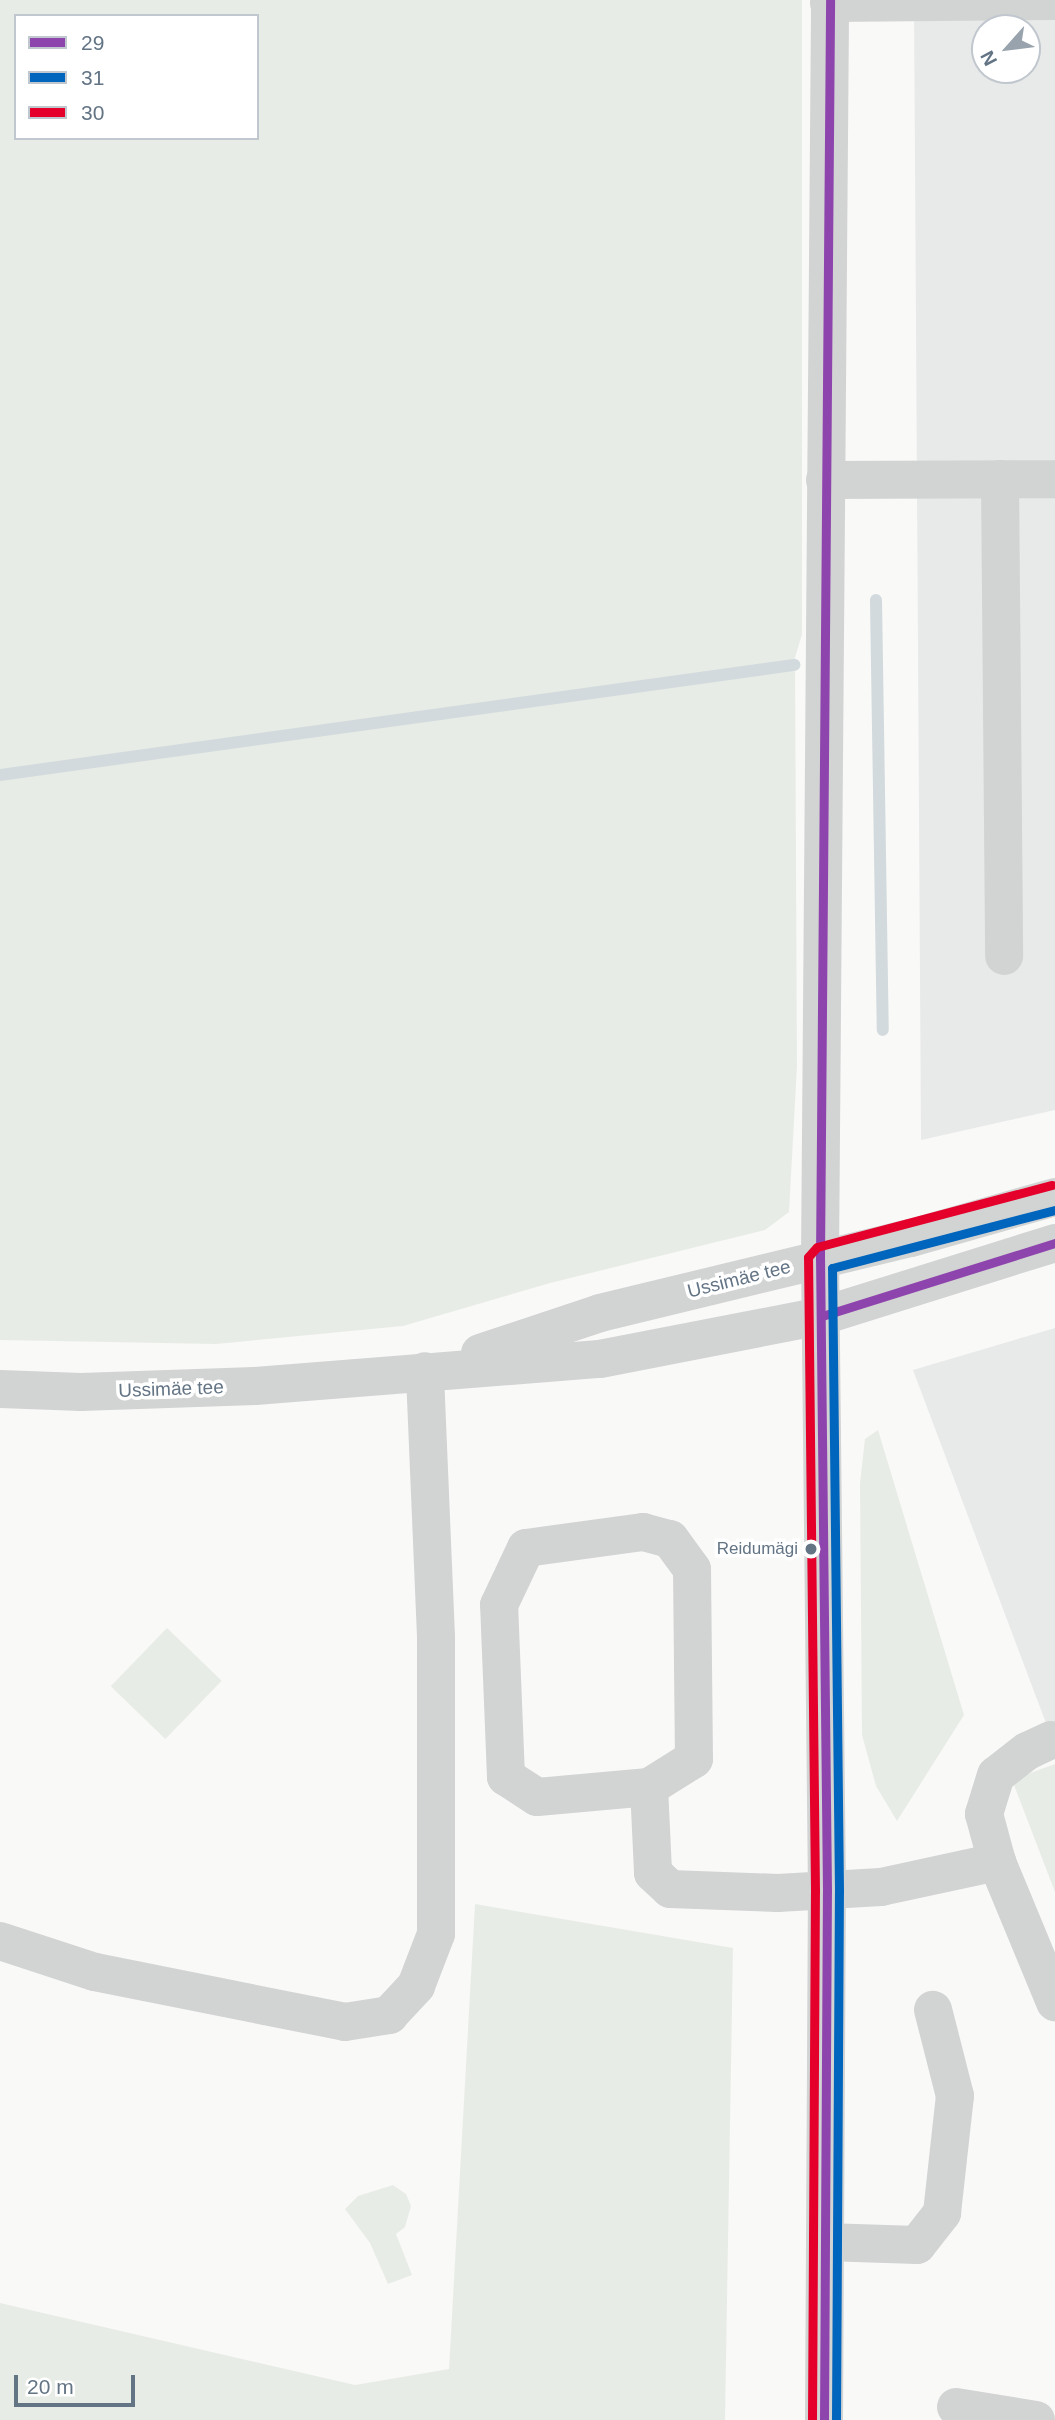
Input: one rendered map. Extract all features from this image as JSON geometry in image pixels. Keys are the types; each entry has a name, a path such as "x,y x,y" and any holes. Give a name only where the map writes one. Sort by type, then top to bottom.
{"street":[{"path":"824,2420 827,1891 820,1259 830,1 1055,1"},
{"path":"1000,479 1004,956"},
{"path":"825,480 1055,479"},
{"name":"Ussimäe tee","path":"425,1371 600,1313 820,1259 1055,1196"},
{"name":"Ussimäe tee","path":"0,1389 81,1392 255,1386 600,1359 822,1316 1055,1243"},
{"path":"0,1941 95,1972 345,2022 389,2015 416,1986 436,1934 436,1637 425,1371"},
{"path":"643,1532 670,1539 692,1569 694,1759 649,1787 537,1797 506,1777 499,1605 526,1548 643,1532"},
{"path":"1051,1740 1005,1765 988,1791 984,1814 997,1863 1055,2002"},
{"path":"649,1787 653,1872 670,1889 827,1891 881,1887 997,1863"},
{"path":"825,2242 917,2245 942,2213 955,2095 933,2010"},
{"path":"956,2407 1036,2420"}],"shaded area":[{"path":"0,0 802,0 802,634 795,658 797,1066 789,1212 765,1230 550,1283 403,1326 216,1344 0,1340"},
{"path":"914,0 1055,0 1055,1110 921,1140"},
{"path":"1055,1328 1055,1747 913,1370"},
{"path":"878,1430 964,1715 897,1821 876,1786 862,1735 860,1483 865,1439"},
{"path":"167,1628 222,1681 165,1739 111,1686"},
{"path":"1055,1764 1055,1892 1014,1785 1022,1776"},
{"path":"475,1904 733,1948 725,2420 0,2420 0,2303 355,2385 449,2369"},
{"path":"393,2185 406,2194 411,2206 405,2227 396,2234 412,2275 388,2284 370,2243 345,2209 358,2196"}],"waterway":[{"path":"876,600 883,1030"},
{"path":"0,775 794,665"}],"transit line":[{"name":"29","path":"824,2420 827,1891 820,1259 830,0"},
{"name":"30","path":"812,2420 815,1891 808,1257 817,1247 1052,1185"},
{"name":"31","path":"836,2420 839,1891 832,1268 1055,1210"},
{"name":"29","path":"822,1316 1055,1243"}],"place":[{"name":"Reidumägi","path":"811,1549"}]}
